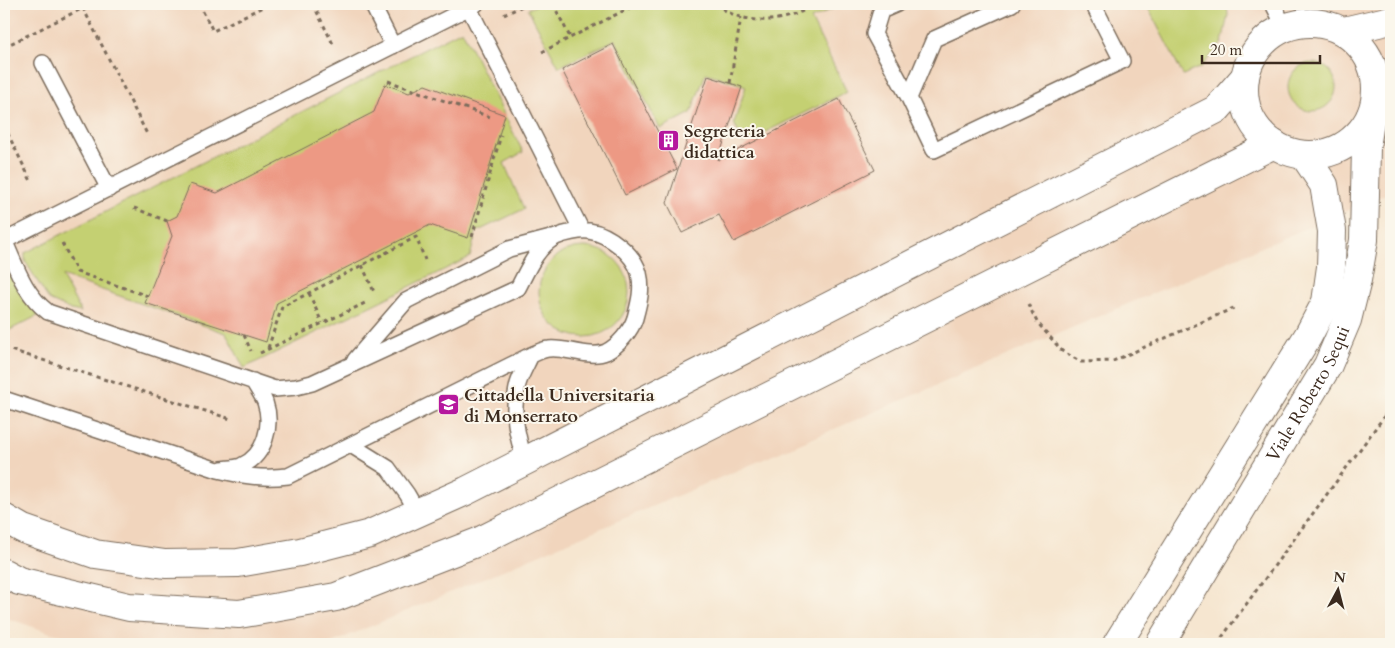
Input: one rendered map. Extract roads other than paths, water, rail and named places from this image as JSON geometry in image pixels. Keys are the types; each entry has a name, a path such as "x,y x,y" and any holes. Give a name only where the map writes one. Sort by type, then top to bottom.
{"street":[{"path":"1344,32 1391,20"},
{"path":"1305,23 1325,24 1344,32 1359,44 1370,60 1380,100 1360,133 1345,146 1325,154 1304,155 1288,152 1274,144 1260,132 1250,115 1245,97 1245,77 1252,57 1266,40 1285,28 1305,23"},
{"path":"4,518 23,529 95,554 165,564 229,563 300,552 370,534 525,462 1218,109 1245,77"},
{"name":"Viale Roberto Sequi","path":"1160,644 1328,365 1347,320 1364,240 1366,147 1380,100"},
{"path":"4,573 20,581 129,607 239,614 336,597 478,542 1274,144"},
{"name":"Viale Roberto Sequi","path":"1117,644 1308,336 1326,302 1331,267 1332,231 1324,185 1304,155"}],"lane":[{"path":"372,4 393,46"},
{"path":"897,4 881,11 874,34 909,98 934,150 1122,61 1093,4"},
{"path":"909,98 934,39 1012,4"},
{"path":"1273,4 1285,28"},
{"path":"555,237 530,265 518,288 312,383 275,389 48,312 27,291 4,241 472,6 582,232"},
{"path":"43,63 109,189"},
{"path":"4,399 218,470 259,478 288,476 531,355 549,349 588,353 605,352 620,341 632,326 638,308 641,289 639,271 629,254 614,241 590,231 555,237 509,249 406,301 350,365"},
{"path":"525,462 518,440 514,408 519,383 531,355"},
{"path":"218,470 241,466 255,455 264,444 268,418 265,402 253,381"},
{"path":"351,445 388,468 418,513"}],"place":[{"name":"Segreteria didattica","path":"668,141"},
{"name":"Cittadella Universitaria di Monserrato","path":"448,405"}]}
